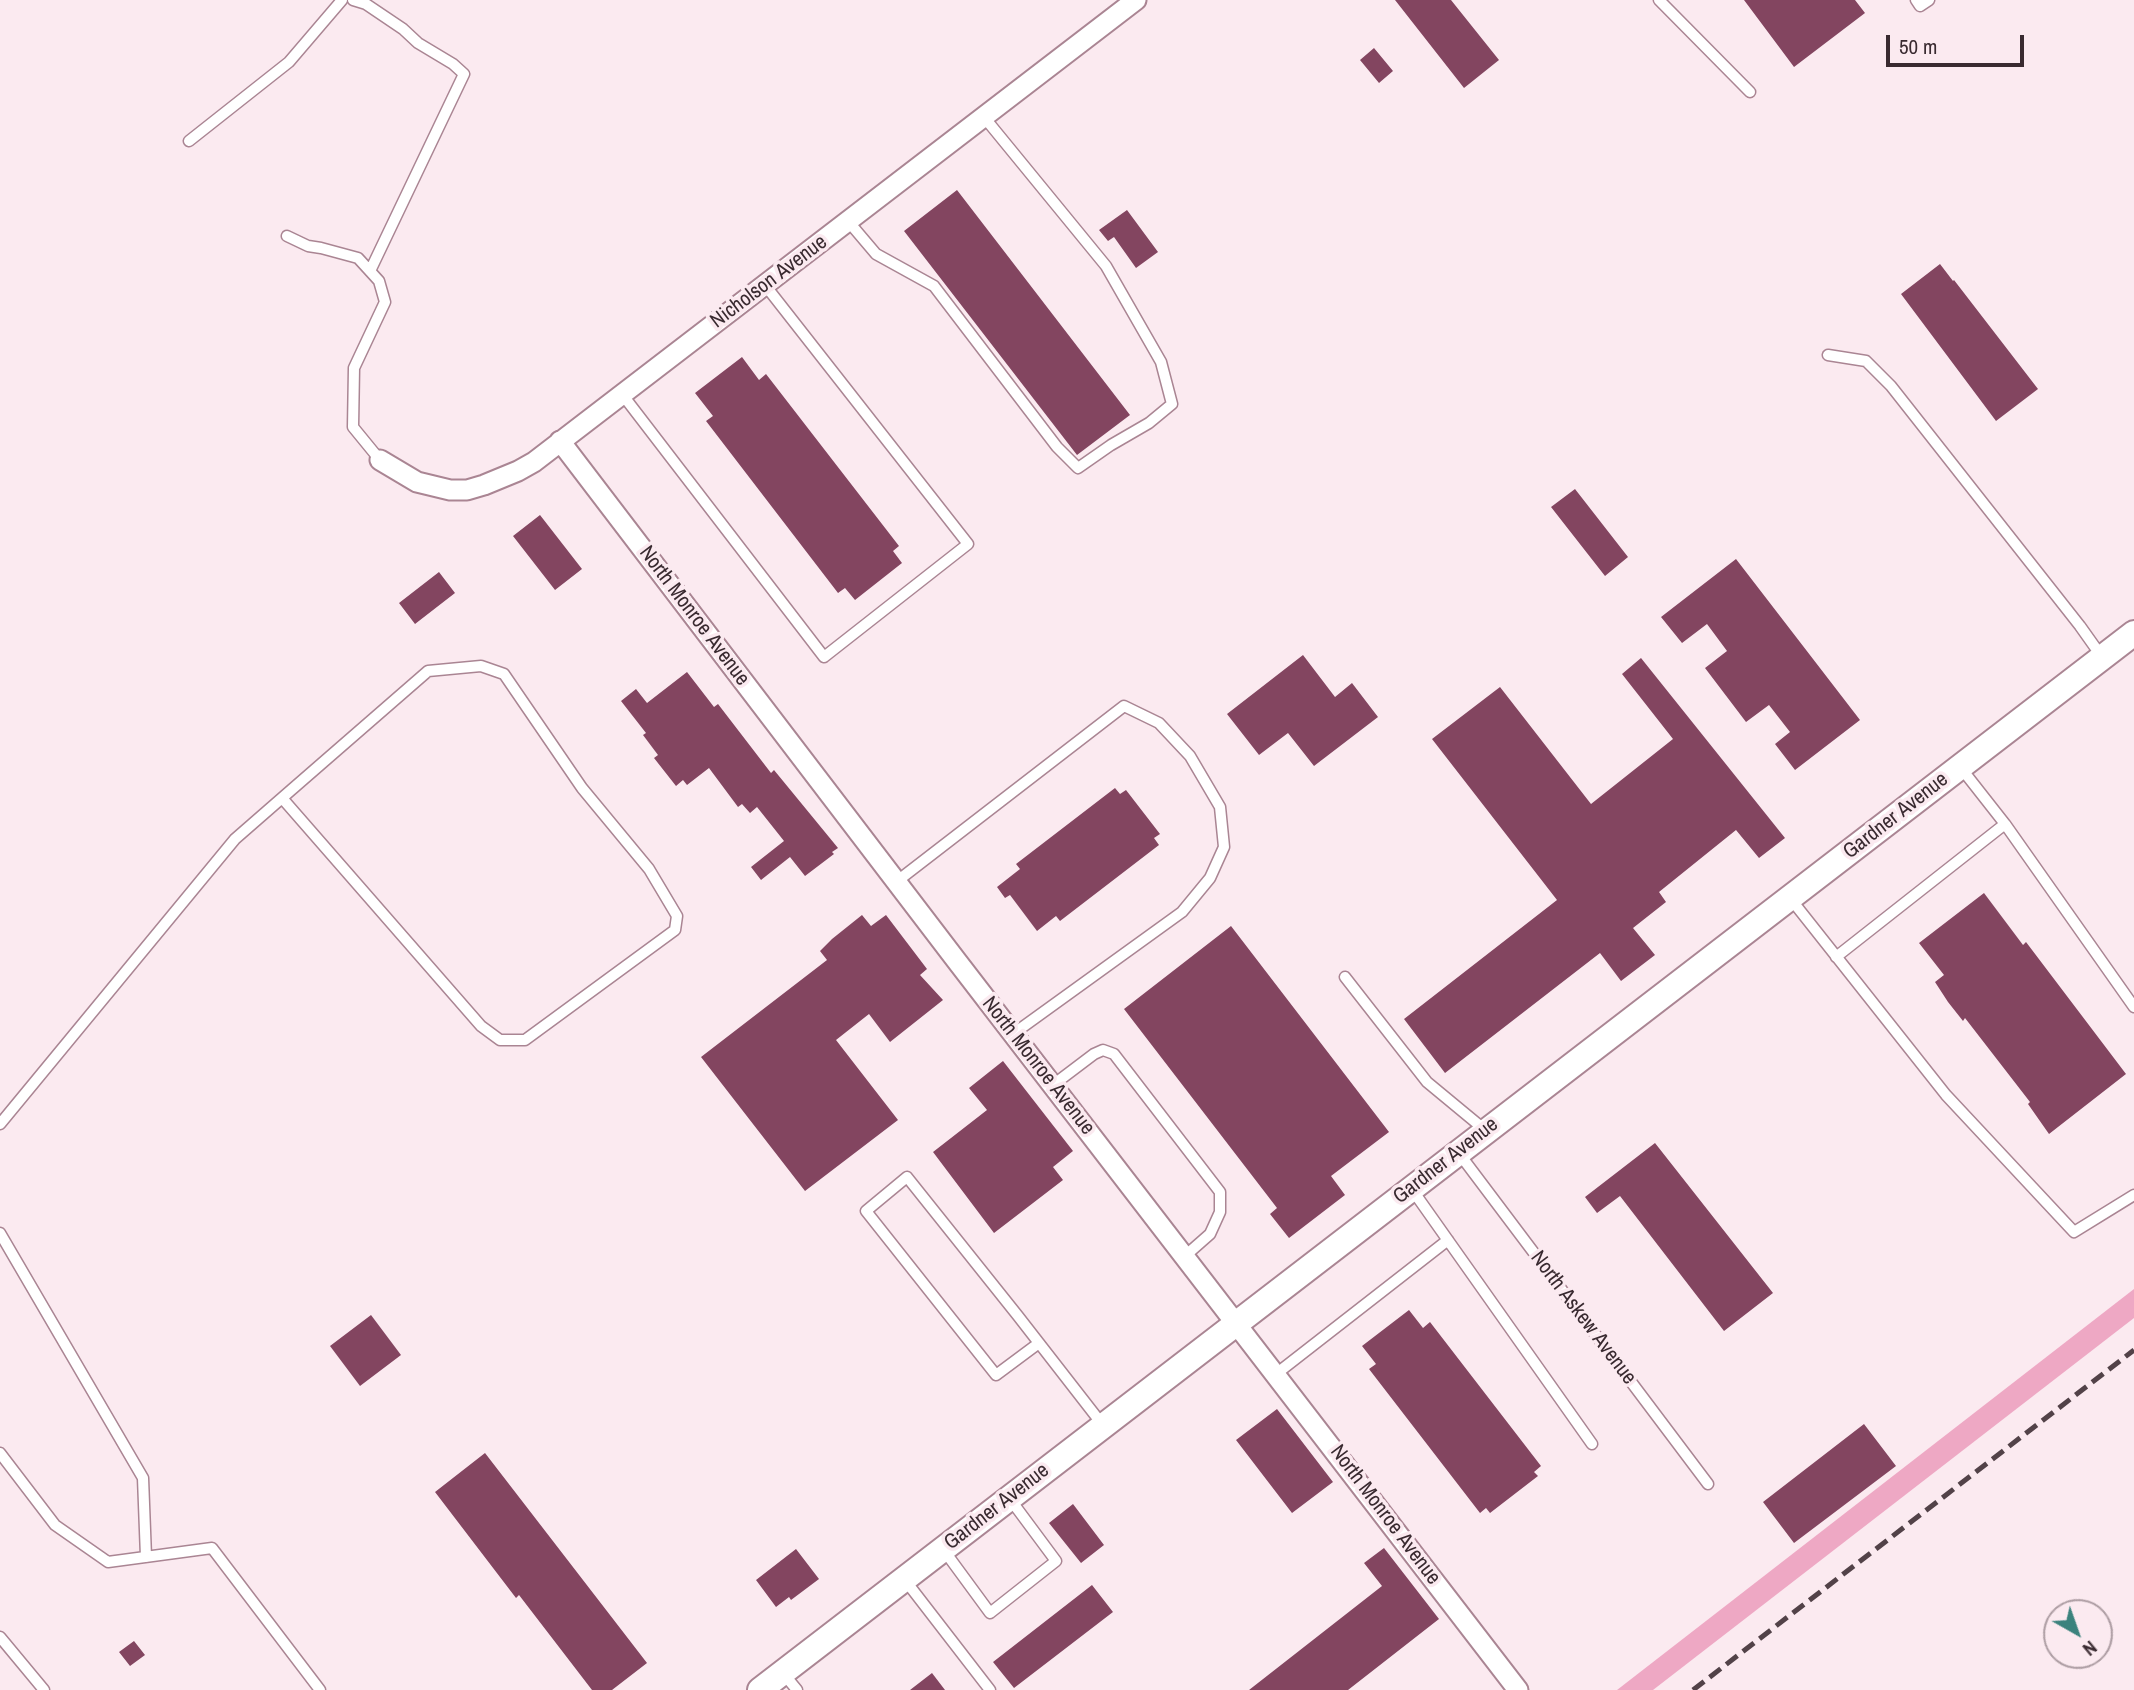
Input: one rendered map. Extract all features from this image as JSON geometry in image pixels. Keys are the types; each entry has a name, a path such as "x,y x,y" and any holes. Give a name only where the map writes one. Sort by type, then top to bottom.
{"street":[{"name":"Nicholson Avenue","path":"380,460 418,482 450,490 467,490 518,471 561,441 1136,0"},
{"name":"North Monroe Avenue","path":"561,441 896,882 1518,1690"},
{"name":"Gardner Avenue","path":"760,1690 790,1681 904,1579 1009,1497 2134,633"}],"lane":[{"path":"189,141 289,62 342,0"},
{"path":"352,0 366,4 404,29 418,43 453,64 464,75 370,271"},
{"path":"1659,0 1750,92"},
{"path":"1916,0 1920,6 1929,0"},
{"path":"848,221 876,254 934,286 1057,447 1078,468 1149,423 1172,404 1161,362 1106,266 984,117"},
{"path":"287,236 308,246 358,258 379,281 385,302 354,368 353,427 380,460"},
{"path":"622,394 824,657 968,544 765,285"},
{"path":"1828,355 1866,361 1891,386 2080,626 2102,658"},
{"path":"0,1124 235,839 282,798 428,671 481,666 505,674 582,788 649,869 677,916 675,930 525,1040 500,1040 481,1026 282,798"},
{"path":"896,882 1124,706 1159,723 1190,756 1220,807 1224,847 1210,878 1182,912 1013,1034"},
{"path":"1960,766 2005,824 2134,1007"},
{"path":"1836,957 2005,824"},
{"path":"1790,897 1946,1095 2074,1232 2134,1195"},
{"path":"1345,977 1427,1082 1485,1131"},
{"path":"1053,1085 1094,1054 1102,1050 1114,1054 1220,1192 1220,1212 1210,1234 1185,1256"},
{"name":"North Askew Avenue","path":"1458,1152 1708,1484"},
{"path":"1038,1343 996,1375 866,1210 907,1177 1103,1425"},
{"path":"1411,1188 1592,1444"},
{"path":"0,1233 143,1478 146,1557"},
{"path":"1276,1374 1448,1240"},
{"path":"0,1453 55,1525 108,1562 212,1548 320,1690"},
{"path":"943,1549 990,1613 1056,1561 1009,1497"},
{"path":"904,1579 990,1690"},
{"path":"0,1637 44,1690"}],"shaded area":[{"path":"2134,1289 2134,1318 1653,1690 1617,1690"}],"building":[{"path":"1395,0 1451,0 1499,60 1464,88"},
{"path":"1744,0 1855,0 1865,13 1794,67"},
{"path":"1374,48 1393,71 1379,83 1360,60"},
{"path":"957,190 1130,415 1077,455 904,231"},
{"path":"1127,210 1158,252 1136,268 1114,237 1108,241 1099,230"},
{"path":"1940,264 2038,389 1996,421 1901,294"},
{"path":"742,357 759,380 766,374 899,546 893,551 902,563 855,600 845,588 838,593 706,421 713,416 695,393"},
{"path":"1575,489 1628,557 1605,576 1551,507"},
{"path":"540,515 582,569 555,590 513,536"},
{"path":"1736,559 1860,720 1795,770 1775,744 1790,732 1769,705 1746,722 1705,668 1727,651 1707,624 1682,643 1661,617"},
{"path":"439,572 455,593 415,624 399,603"},
{"path":"1303,655 1335,697 1352,683 1378,717 1314,766 1288,733 1259,755 1227,714"},
{"path":"1641,658 1785,838 1759,858 1736,830 1659,892 1666,902 1633,928 1655,955 1621,981 1600,953 1445,1073 1404,1019 1557,900 1432,739 1500,687 1591,804 1673,739 1622,674"},
{"path":"687,672 714,707 718,704 771,773 774,770 838,848 805,876 790,857 761,880 751,867 784,841 757,807 750,813 742,804 738,807 709,768 687,785 683,780 676,786 654,758 658,755 643,735 646,733 621,701 636,689 647,703"},
{"path":"1115,788 1120,794 1126,790 1160,834 1154,838 1159,845 1060,921 1056,916 1037,931 1010,895 1005,898 997,887 1020,869 1016,864"},
{"path":"1984,893 2023,945 2026,942 2126,1074 2049,1134 2028,1104 2030,1102 1965,1018 1963,1021 1948,1002 1935,982 1944,975 1919,943"},
{"path":"862,915 871,926 886,915 927,969 920,975 943,1000 890,1042 869,1014 836,1040 898,1120 805,1191 701,1057 827,960 820,951"},
{"path":"1231,926 1389,1132 1331,1176 1345,1195 1289,1238 1270,1214 1277,1208 1124,1009"},
{"path":"1003,1061 1073,1151 1053,1167 1063,1180 994,1233 933,1152 987,1110 969,1088"},
{"path":"1655,1143 1773,1293 1724,1331 1620,1196 1597,1213 1585,1197"},
{"path":"1409,1310 1423,1328 1430,1322 1541,1466 1534,1472 1538,1476 1490,1513 1486,1508 1480,1513 1369,1369 1376,1364 1362,1346"},
{"path":"371,1315 401,1355 360,1386 330,1346"},
{"path":"1277,1409 1333,1482 1292,1513 1236,1440"},
{"path":"1864,1424 1896,1466 1794,1543 1763,1502"},
{"path":"485,1453 647,1663 612,1690 592,1690 519,1595 516,1598 435,1492"},
{"path":"1073,1504 1104,1545 1081,1563 1049,1523"},
{"path":"1384,1548 1439,1619 1348,1690 1249,1690 1382,1586 1364,1563"},
{"path":"796,1549 819,1579 791,1600 789,1597 776,1607 756,1580"},
{"path":"1092,1585 1113,1612 1014,1688 993,1662"},
{"path":"134,1641 145,1655 130,1666 119,1652"},
{"path":"932,1673 945,1690 910,1690"}],"railway":[{"path":"1693,1690 2134,1350"}]}
